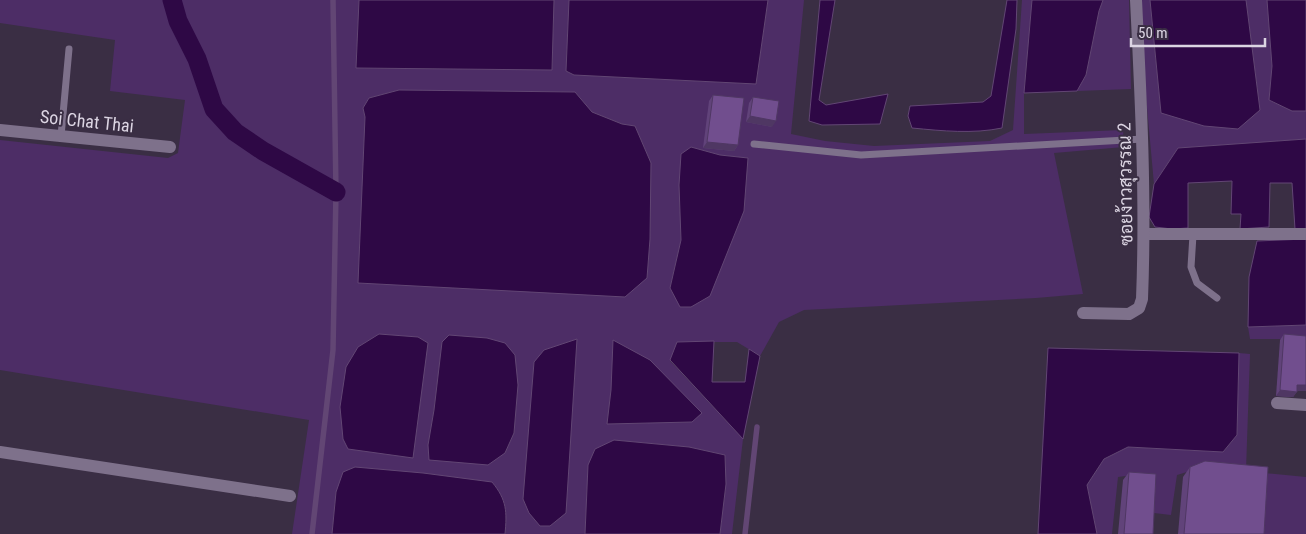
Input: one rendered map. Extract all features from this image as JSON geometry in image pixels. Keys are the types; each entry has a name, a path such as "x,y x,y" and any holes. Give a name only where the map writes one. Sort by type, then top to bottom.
{"street":[{"name":"ซอยง้าวสุวรรณ 2","path":"1083,313 1129,314 1139,308 1142,299 1145,234 1143,139 1136,0"},
{"name":"Soi Chat Thai","path":"0,130 170,147"},
{"path":"1145,234 1306,234"},
{"path":"1277,403 1306,405"},
{"path":"0,452 290,496"}],"lane":[{"path":"61,136 69,49"},
{"path":"754,144 861,156 1143,139"},
{"path":"1193,235 1190,267 1197,283 1217,298"}],"shaded area":[{"path":"0,0 359,0 356,68 552,70 554,0 569,0 566,71 574,75 755,84 768,0 804,0 791,134 825,141 874,146 990,141 1013,130 1022,0 1032,0 1024,93 1024,134 1123,130 1124,147 1054,153 1083,294 804,310 779,322 760,356 737,342 677,342 670,361 743,439 732,534 720,534 726,484 725,455 689,447 614,440 588,465 585,534 505,534 506,520 336,492 332,534 292,534 309,420 0,370 0,140 168,158 178,153 185,100 110,91 115,40 0,23","holes":["399,90 575,92 592,112 622,124 635,126 651,163 650,239 647,278 365,117 363,108 369,98","691,147 720,155 748,158 670,288 681,240 679,185","442,342 518,385 514,433 505,453 428,445","534,363 572,399 566,513 527,455","611,390 692,422 607,424"]},
{"path":"359,0 554,0 552,70 356,68"},
{"path":"569,0 768,0 756,84 574,75 566,71"},
{"path":"820,0 835,0 819,100 826,105 888,94 880,124 822,125 809,121"},
{"path":"1007,0 1017,0 1016,29 1002,128 946,131 912,128 908,116 910,106 983,102 991,96"},
{"path":"1032,0 1103,0 1086,75 1077,91 1024,93"},
{"path":"1103,0 1129,0 1131,89 1077,91 1086,75"},
{"path":"1141,0 1150,0 1161,113 1260,110 1246,0 1267,0 1272,66 1269,100 1292,111 1306,111 1306,139 1178,148 1154,184 1145,86"},
{"path":"1150,0 1246,0 1260,110 1238,129 1204,126 1161,113"},
{"path":"1267,0 1306,0 1306,111 1292,111 1269,100 1272,66"},
{"path":"399,90 575,92 592,112 622,124 635,126 651,163 650,239 647,278 625,297 358,283 365,117 363,108 369,98"},
{"path":"1306,139 1306,229 1295,229 1292,183 1270,183 1269,227 1240,229 1241,214 1231,214 1232,181 1188,183 1188,228 1155,227 1149,217 1154,184 1178,148"},
{"path":"691,147 720,155 748,158 744,211 710,296 691,307 680,307 670,288 681,240 679,185 681,154"},
{"path":"1306,239 1306,325 1248,327 1249,277 1257,241"},
{"path":"1306,325 1306,339 1250,339 1248,327"},
{"path":"379,334 418,337 428,343 413,458 348,449 343,439 340,407 346,367 358,347"},
{"path":"449,335 487,338 505,343 515,355 518,385 514,433 505,453 488,465 429,460 428,445 442,342"},
{"path":"577,339 566,513 550,526 540,526 529,513 523,499 534,362 544,350"},
{"path":"613,340 650,360 702,413 692,422 607,424 611,390"},
{"path":"714,341 712,382 745,382 749,349 760,356 743,439 670,360 677,342"},
{"path":"1048,348 1239,353 1237,435 1223,452 1128,447 1104,459 1087,485 1097,534 1038,534"},
{"path":"1239,353 1250,354 1246,470 1200,468 1177,475 1171,515 1154,513 1140,474 1118,477 1112,534 1097,534 1087,485 1104,459 1128,447 1223,452 1237,435"},
{"path":"614,440 689,447 725,455 726,484 720,534 585,534 588,465 595,449"},
{"path":"355,467 492,482 501,495 505,506 505,534 332,534 336,492 343,472"},
{"path":"1264,473 1306,477 1306,534 1259,534"}],"building":[{"path":"713,95 744,98 738,145 707,142"},
{"path":"753,97 779,101 776,121 750,116"},
{"path":"1284,334 1306,336 1306,385 1297,385 1297,392 1280,390"},
{"path":"1205,461 1268,467 1264,534 1184,534 1190,467"},
{"path":"1129,472 1156,474 1153,534 1124,534"}],"waterway":[{"path":"172,0 178,21 197,59 214,109 235,132 263,151 336,192"},
{"path":"312,534 333,350 336,192 333,0"},
{"path":"745,534 757,427"}]}
